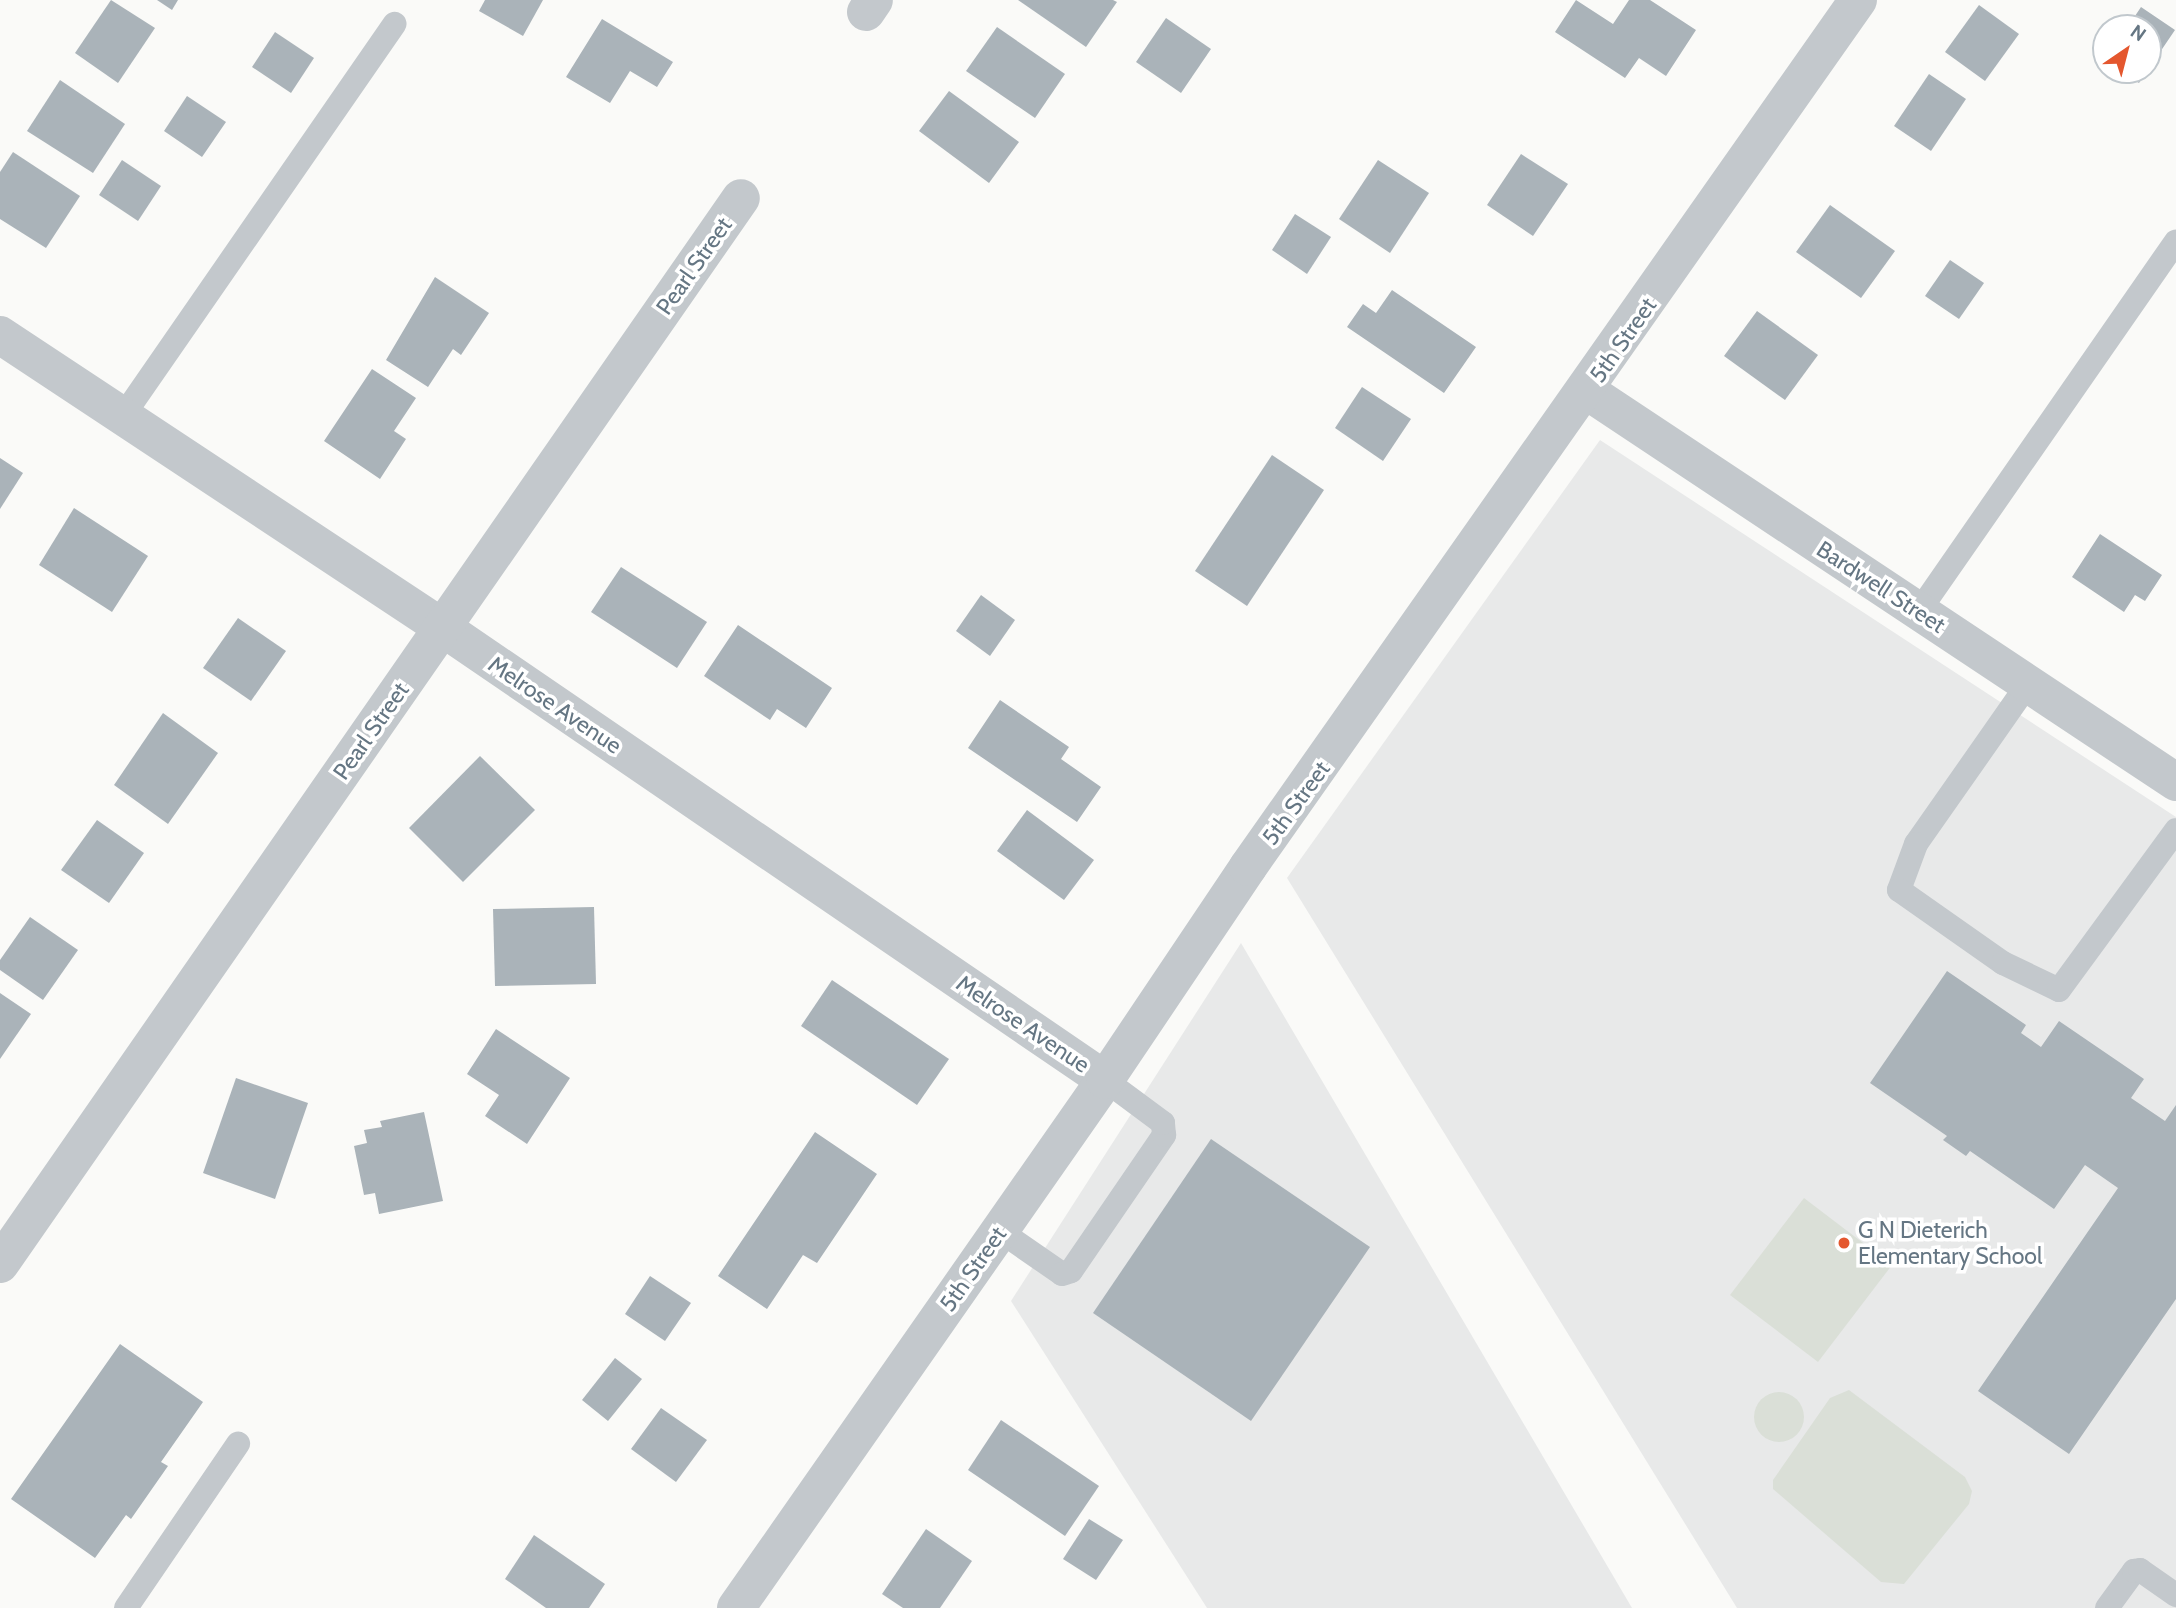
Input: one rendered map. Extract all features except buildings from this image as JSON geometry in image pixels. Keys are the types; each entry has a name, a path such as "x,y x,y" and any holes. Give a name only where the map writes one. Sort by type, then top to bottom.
{"street":[{"name":"5th Street","path":"736,1608 1105,1080 1248,867 1587,391 1858,0"},
{"name":"Pearl Street","path":"0,1264 741,198"},
{"name":"Melrose Avenue","path":"0,335 443,628 1105,1080"},
{"name":"Bardwell Street","path":"1587,391 2176,782"}],"lane":[{"path":"123,416 394,24"},
{"path":"1919,611 2176,241"},
{"path":"2028,684 1916,844 1899,890 2004,963 2059,990 2176,830"},
{"path":"1000,1231 1062,1273 1071,1272 1164,1135 1163,1123 1105,1080"},
{"path":"126,1608 238,1444"},
{"path":"2107,1608 2134,1571 2140,1570 2176,1595"}],"shaded area":[{"name":"G N Dieterich Elementary School","path":"1600,440 2176,817 2176,1608 1737,1608 1287,878"},
{"path":"1241,943 1632,1608 1207,1608 1011,1301"},
{"path":"1804,1198 1892,1265 1818,1362 1730,1295"},
{"path":"1849,1390 1965,1477 1972,1491 1969,1504 1904,1584 1881,1582 1773,1489 1773,1480 1830,1398"},
{"path":"1779,1392 1797,1399 1804,1417 1797,1435 1779,1442 1761,1435 1754,1417 1761,1399"}],"place":[{"name":"G N Dieterich Elementary School","path":"1844,1243"}]}
